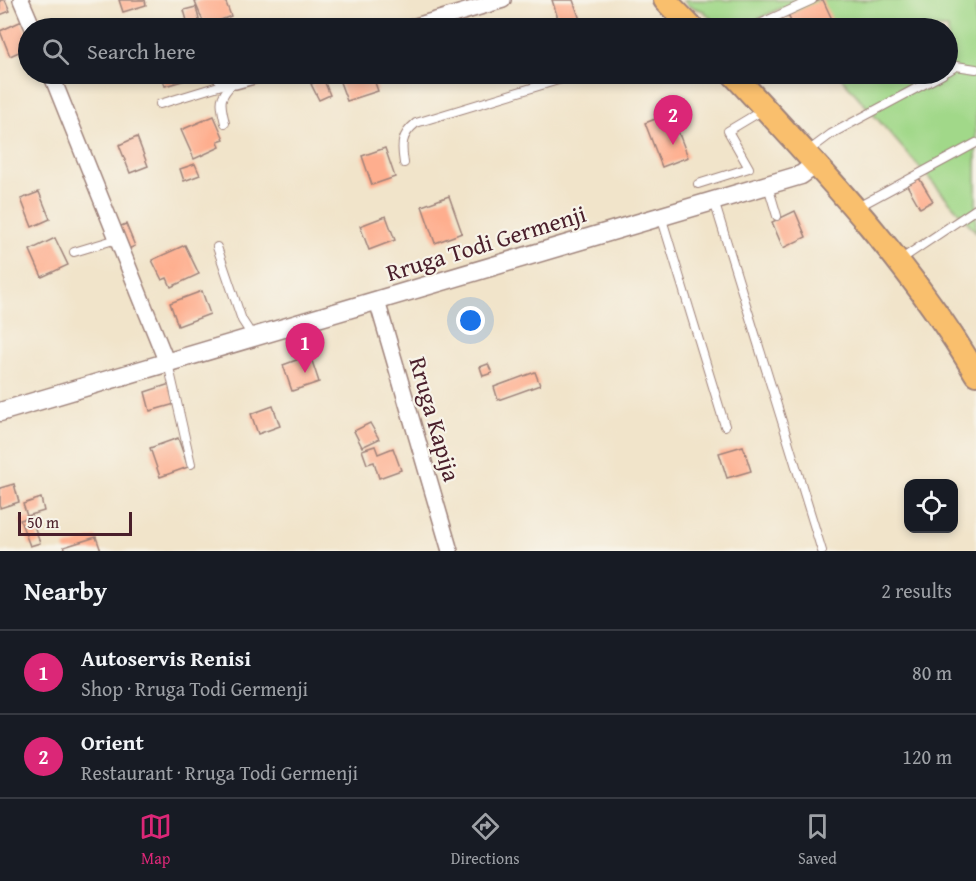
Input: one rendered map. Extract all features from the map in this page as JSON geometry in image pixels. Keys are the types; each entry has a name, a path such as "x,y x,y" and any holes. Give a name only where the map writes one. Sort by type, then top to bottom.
{"main road":[{"path":"665,0 682,18"},
{"path":"742,84 811,158 899,261 976,374"}],"street":[{"path":"21,0 29,18"},
{"path":"443,18 503,0"},
{"path":"55,84 167,363"},
{"name":"Rruga Todi Germenji","path":"0,412 801,175 811,158"},
{"name":"Rruga Kapija","path":"377,301 450,551"}],"lane":[{"path":"773,18 812,0"},
{"path":"958,66 976,69"},
{"path":"160,104 225,84"},
{"path":"225,123 221,104 223,93 232,84"},
{"path":"404,163 401,146 404,135 416,123 545,84"},
{"path":"811,158 831,134 925,84"},
{"path":"698,184 749,168 728,131 765,108"},
{"path":"855,208 976,143"},
{"path":"767,185 777,216"},
{"path":"714,201 822,551"},
{"path":"899,261 976,209"},
{"path":"661,216 725,426"},
{"path":"74,252 117,239"},
{"path":"217,247 242,320 254,337"},
{"path":"167,363 191,464"}],"green space":[{"path":"683,0 976,0 976,232 847,84 958,84 958,18 790,18 781,8 760,18 710,18 704,11 689,6"}],"building":[{"path":"0,0 5,0 10,11 0,15"},
{"path":"119,0 145,0 146,5 123,12"},
{"path":"225,0 231,16 202,18 195,2"},
{"path":"552,0 573,0 579,18 558,18"},
{"path":"823,0 831,18 789,18 788,15"},
{"path":"196,7 199,18 186,18 184,10"},
{"path":"18,23 18,52 10,56 0,31"},
{"path":"311,84 325,84 330,95 319,100"},
{"path":"341,84 376,84 378,91 347,101"},
{"path":"671,113 688,157 662,167 645,123"},
{"path":"214,116 224,139 218,141 220,147 194,159 181,130"},
{"path":"137,137 148,166 130,173 119,145"},
{"path":"385,148 395,177 372,185 362,156"},
{"path":"195,164 200,175 184,181 180,169"},
{"path":"919,178 933,201 920,208 907,185"},
{"path":"39,192 50,219 32,227 21,199"},
{"path":"449,196 462,233 435,243 422,206"},
{"path":"795,211 806,237 783,248 772,222"},
{"path":"386,216 395,240 369,250 360,226"},
{"path":"126,224 135,246 126,250 116,228"},
{"path":"55,238 68,265 42,277 30,250"},
{"path":"185,245 199,274 171,287 167,278 162,280 152,260"},
{"path":"202,291 210,314 178,326 170,303"},
{"path":"310,355 319,382 292,391 283,365"},
{"path":"488,364 492,373 483,376 480,367"},
{"path":"535,372 540,385 498,400 494,387"},
{"path":"170,384 175,404 150,411 145,392"},
{"path":"273,406 280,426 258,434 251,414"},
{"path":"370,423 379,439 362,447 354,431"},
{"path":"178,438 188,467 160,477 150,448"},
{"path":"375,446 378,454 393,448 401,470 379,478 374,462 367,464 362,450"},
{"path":"743,446 751,471 727,478 719,453"},
{"path":"14,484 19,502 0,508 0,488"},
{"path":"41,498 44,511 27,516 23,504"},
{"path":"31,517 40,543 30,546 20,520"},
{"path":"96,537 101,551 66,551 64,547"}],"place":[{"name":"Orient","path":"673,145"},
{"name":"Autoservis Renisi","path":"305,373"}]}
